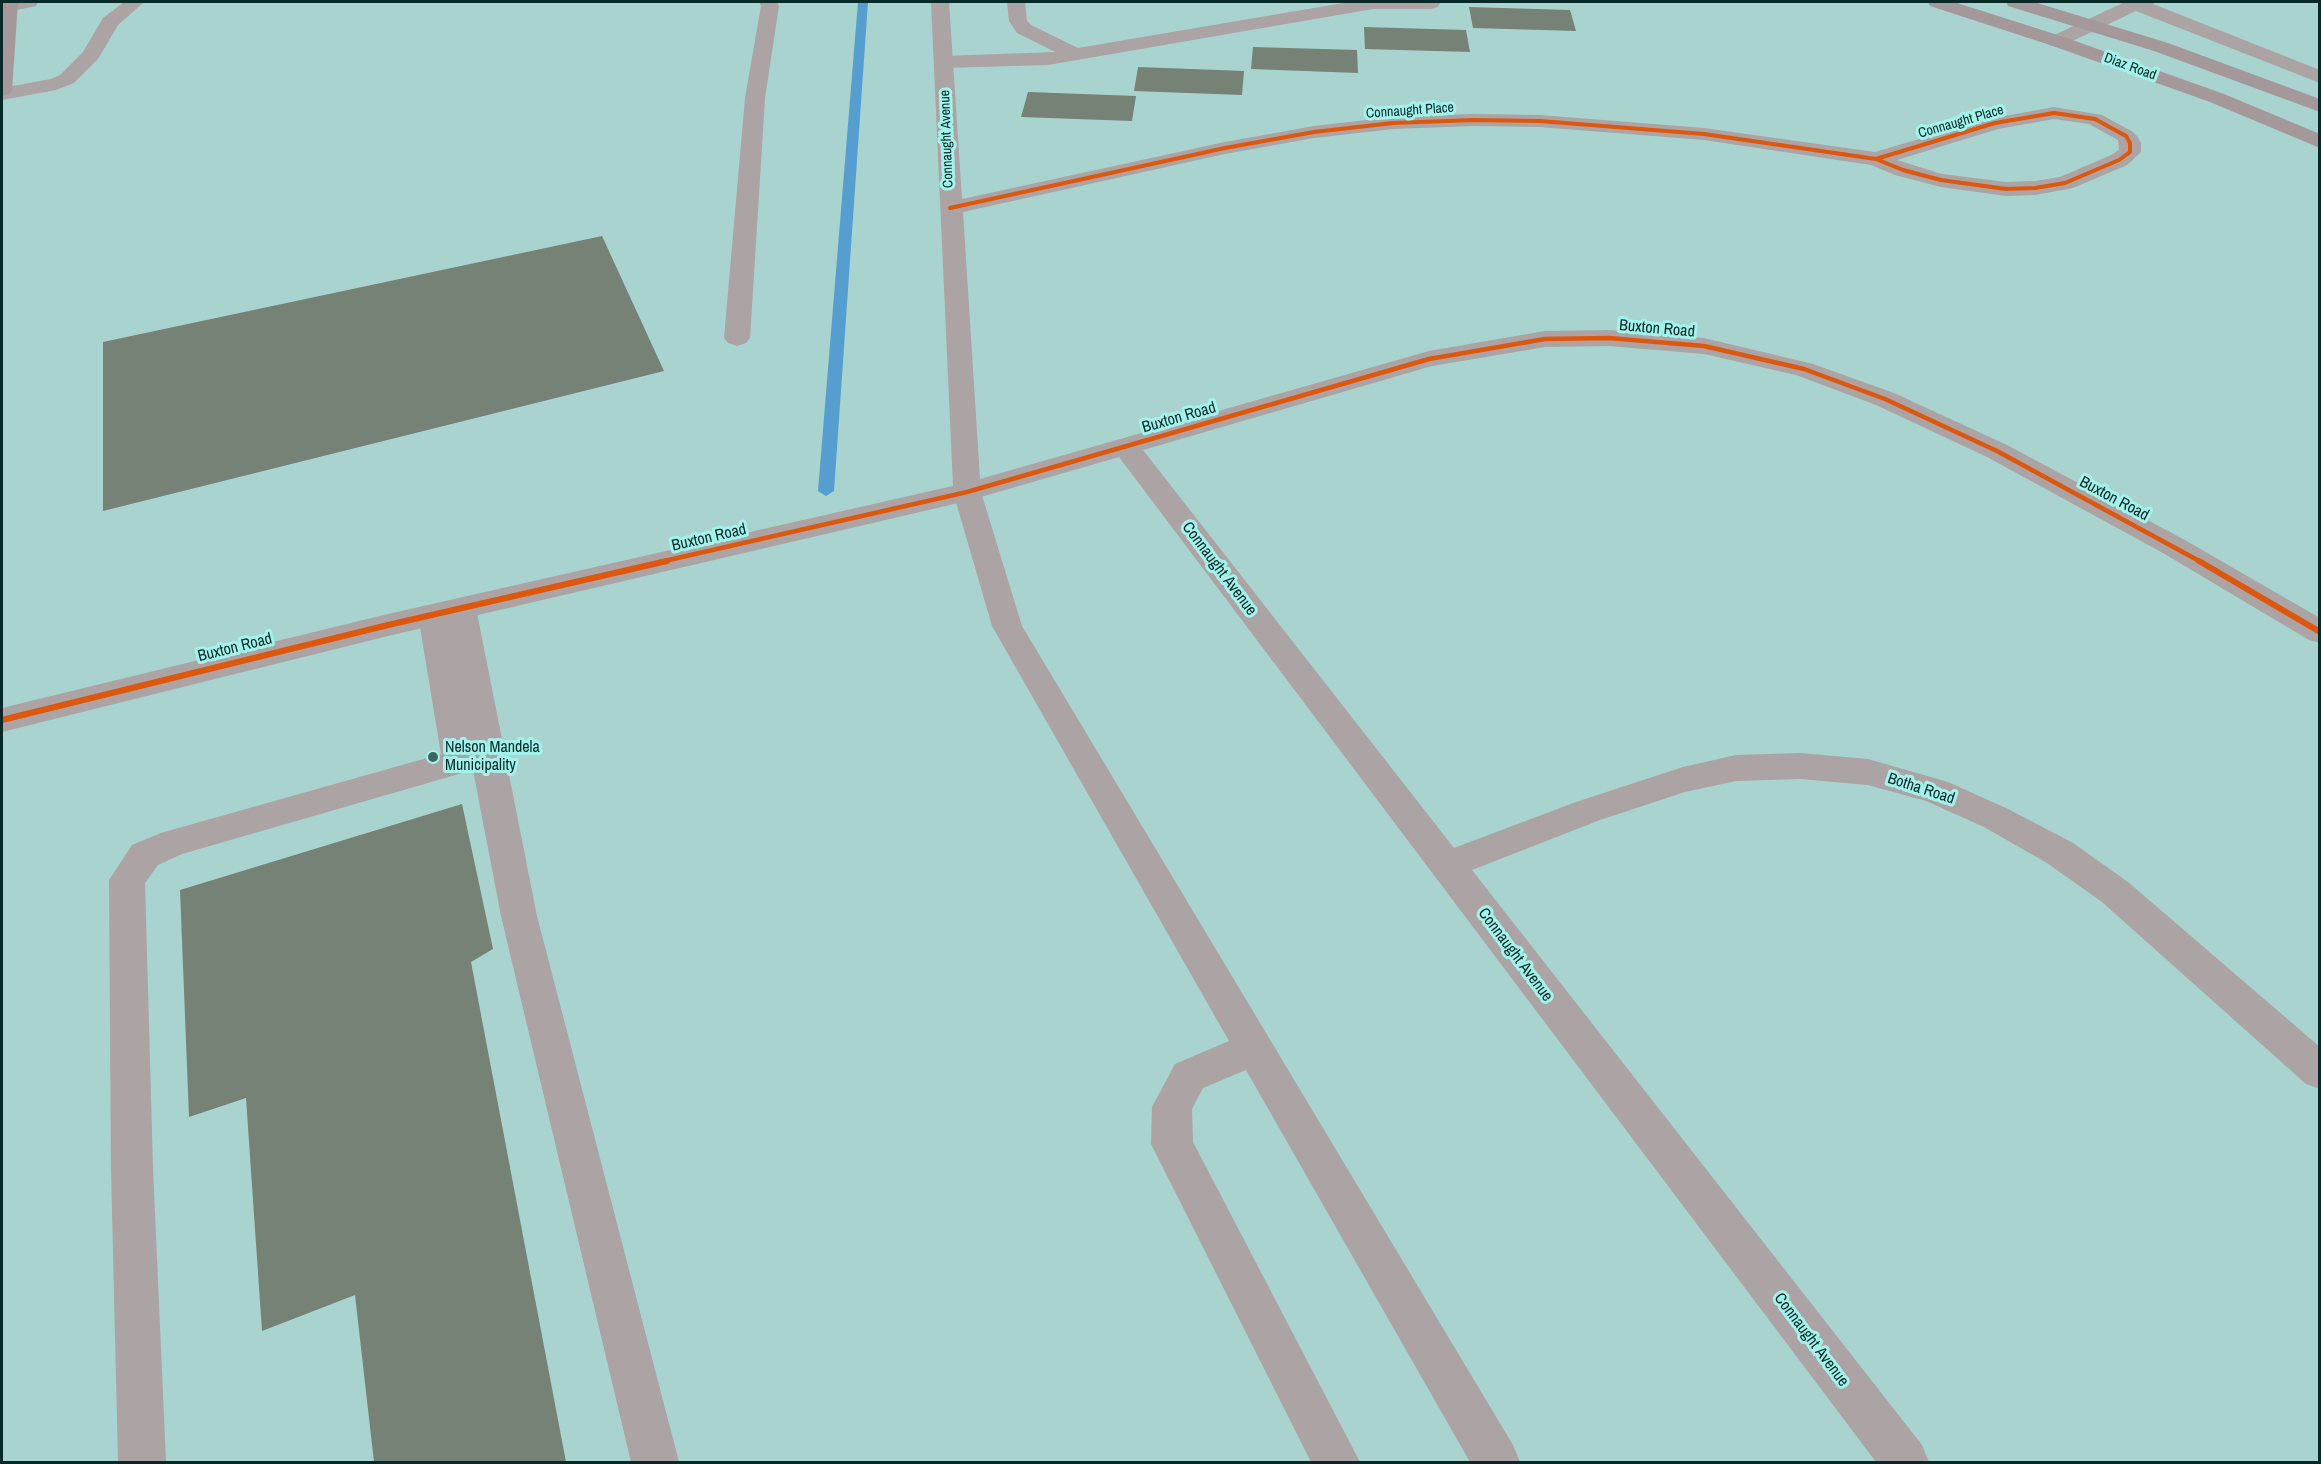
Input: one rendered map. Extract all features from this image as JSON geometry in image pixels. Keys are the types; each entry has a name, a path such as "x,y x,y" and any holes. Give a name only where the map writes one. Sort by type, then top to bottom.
{"street":[{"path":"2,90 6,5 29,2"},
{"path":"2,94 56,84 67,79 91,55 110,22 135,2"},
{"path":"737,338 755,98 770,6 768,2"},
{"name":"Connaught Avenue","path":"940,2 968,492 1007,626 1496,1462"},
{"path":"1016,2 1018,21 1024,29 1077,55"},
{"name":"Diaz Road","path":"1937,2 2057,41 2217,98 2319,142"},
{"name":"Diaz Road","path":"2015,2 2092,24 2319,106"},
{"path":"944,63 1034,61 1373,3 1431,3"},
{"path":"2057,41 2140,3 2319,77"},
{"name":"Connaught Place","path":"950,208 1225,148 1314,132 1394,123 1473,120 1613,125 1704,134 1876,159 1903,170 1941,180 2006,189 2035,188 2065,183 2111,164 2130,152 2130,143 2126,136 2095,119 2054,113 2031,115 1995,123 1876,159"},
{"name":"Buxton Road","path":"2,720 447,611 968,492 1429,359 1545,339 1609,338 1704,346 1804,369 1885,399 1997,451 2173,546 2319,632"},
{"name":"Connaught Avenue","path":"1126,447 1905,1462"},
{"path":"447,611 473,757 519,916 655,1462"},
{"path":"142,1462 132,1168 127,880 145,855 173,843 473,757"},
{"name":"Botha Road","path":"1447,866 1588,811 1683,780 1736,768 1800,766 1868,772 1936,791 1996,818 2060,853 2115,892 2319,1072"},
{"path":"1254,1049 1189,1076 1172,1107 1172,1144 1336,1462"}],"building":[{"path":"1469,7 1570,10 1576,31 1473,28"},
{"path":"1364,27 1466,30 1470,52 1365,49"},
{"path":"1253,47 1357,50 1358,73 1251,69"},
{"path":"1138,67 1244,71 1242,95 1134,91"},
{"path":"1028,92 1136,96 1132,121 1021,117"},
{"path":"602,236 664,371 103,511 103,342"},
{"path":"462,804 493,949 471,962 566,1462 374,1462 355,1295 262,1331 246,1098 189,1117 180,890"}],"waterway":[{"path":"826,491 863,2"}],"cycle path":[{"path":"950,208 1225,148 1314,132 1393,123 1473,120 1540,121 1704,134 1876,159 1903,170 1941,180 2006,189 2035,188 2065,183 2119,160 2130,152 2130,143 2126,136 2095,119 2054,113 1995,123 1876,159"},
{"path":"2,720 388,625 967,492 1429,359 1545,339 1609,338 1704,346 1804,369 1885,399 1997,451 2173,546 2320,632"}],"place":[{"name":"Nelson Mandela Municipality","path":"433,757"}]}
